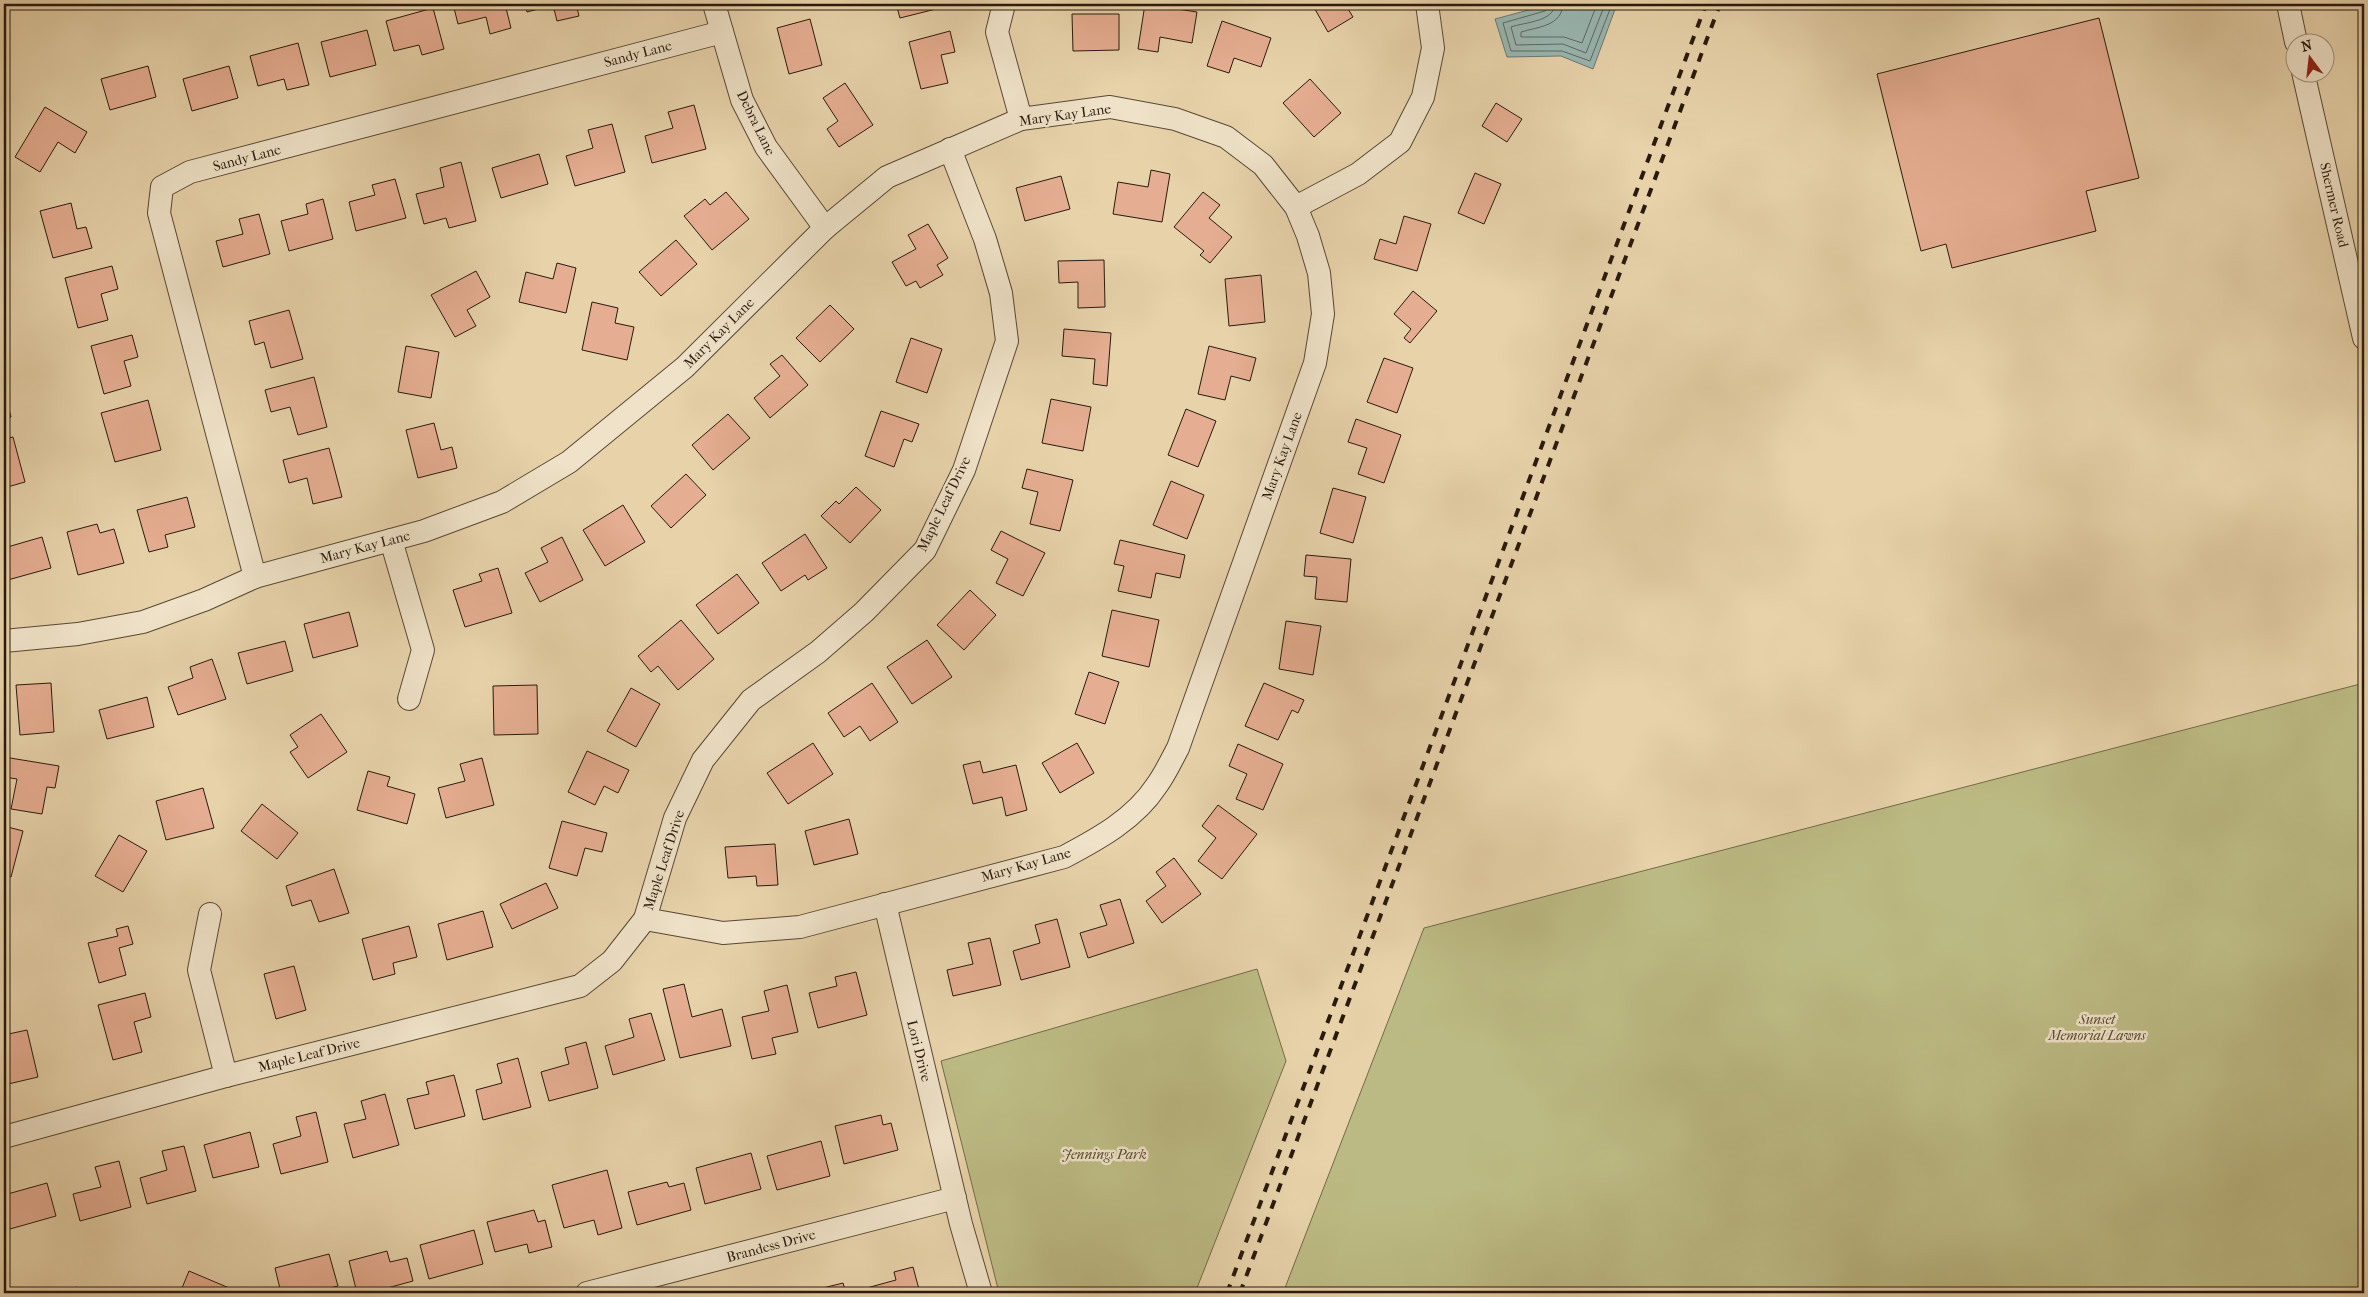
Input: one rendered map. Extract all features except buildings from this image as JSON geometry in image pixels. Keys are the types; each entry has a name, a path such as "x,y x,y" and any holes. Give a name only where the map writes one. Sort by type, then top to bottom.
{"street":[{"name":"Debra Lane","path":"714,4 742,100 766,147 825,228"},
{"path":"1004,4 997,32 1021,119"},
{"path":"1296,207 1358,174 1400,142 1424,97 1433,48 1427,4"},
{"path":"2288,4 2294,32"},
{"name":"Sandy Lane","path":"255,577 159,213 162,188 190,172 722,32"},
{"name":"Shermer Road","path":"2305,82 2364,338"},
{"name":"Mary Kay Lane","path":"4,641 78,634 143,622 204,600 255,577 391,540 502,502 569,462 685,367 825,228 887,177 1021,119 1110,107 1175,119 1226,137 1263,165 1296,207 1308,236 1319,273 1323,314 1315,363 1178,748 1157,786 1130,815 1102,837 1064,857 800,927 723,933 645,918"},
{"name":"Maple Leaf Drive","path":"4,1137 226,1076 580,986 612,961 645,918 676,818 703,760 752,700 818,652 864,612 925,550 964,470 1007,341 1001,293 988,248 950,150"},
{"path":"391,540 423,650 410,699"},
{"name":"Lori Drive","path":"884,904 955,1198 982,1293"},
{"path":"210,914 199,970 226,1076"},
{"name":"Brandess Drive","path":"587,1293 955,1198"}],"green space":[{"name":"Sunset Memorial Lawns","path":"2364,683 2364,1293 1283,1293 1424,928"},
{"name":"Jennings Park","path":"1257,969 1286,1061 1195,1293 999,1293 941,1061"}],"water":[{"path":"1551,4 1617,4 1593,69 1561,56 1507,57 1495,19"}],"railway":[{"path":"1227,1293 1706,4"},
{"path":"1240,1293 1720,4"}]}
